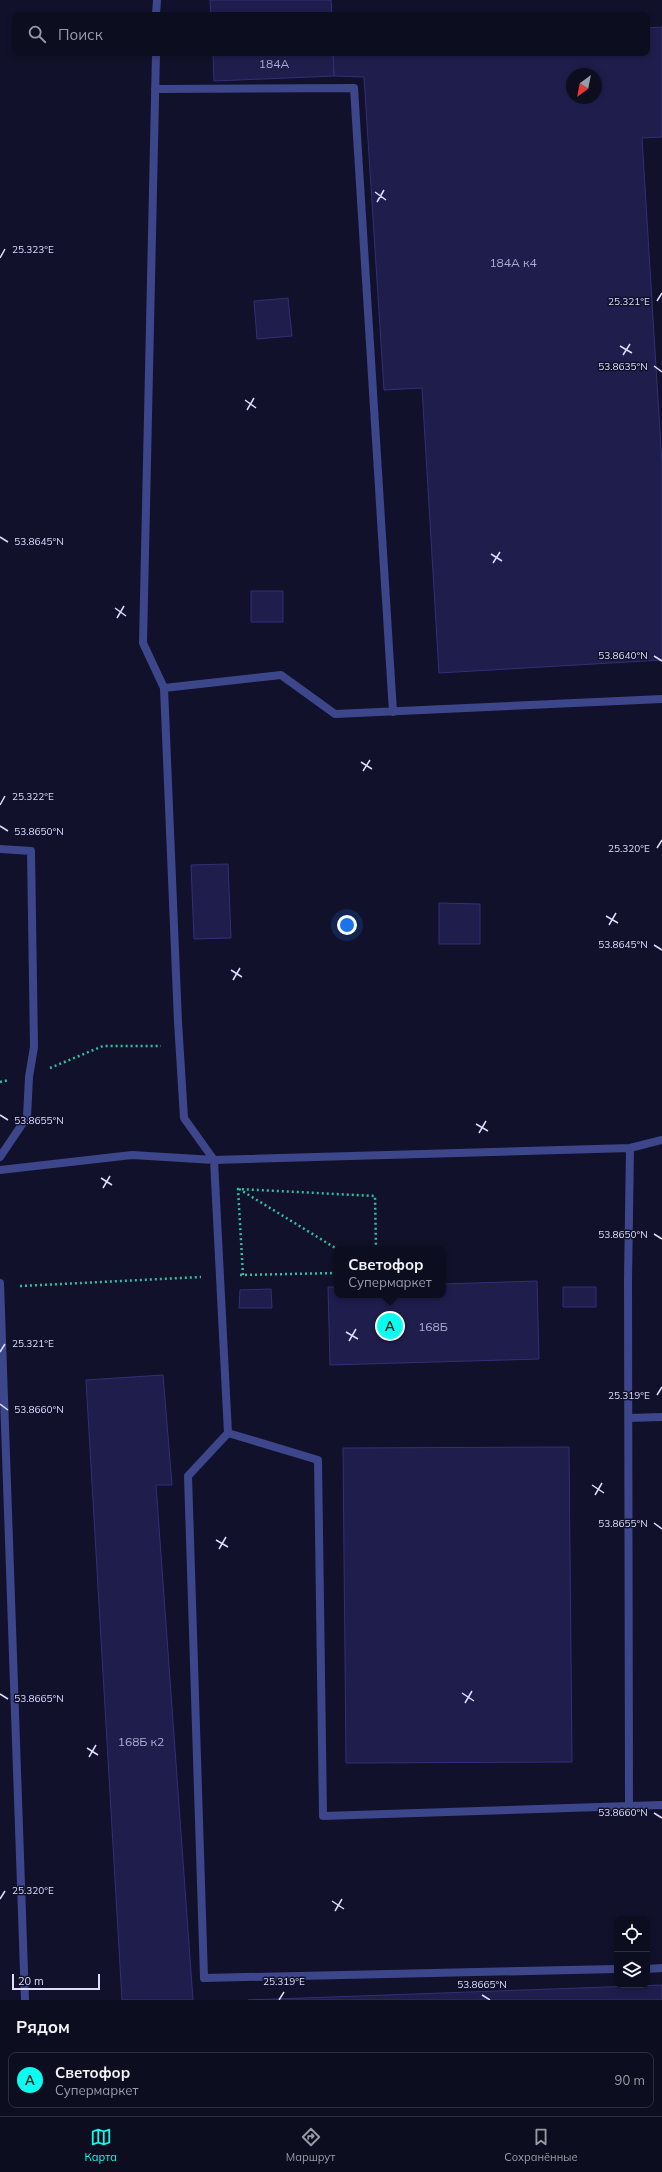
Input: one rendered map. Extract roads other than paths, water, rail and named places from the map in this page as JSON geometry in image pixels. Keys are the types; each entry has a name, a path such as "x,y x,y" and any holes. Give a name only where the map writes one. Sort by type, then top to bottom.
{"street":[{"path":"156,12 157,0"},
{"path":"156,56 143,643 164,688 179,1046 184,1118 214,1160 228,1433 188,1476 204,1978 614,1969"},
{"path":"155,89 354,88 393,712"},
{"path":"164,688 281,675 334,714 662,699"},
{"path":"0,849 31,851 34,1047 29,1077 27,1117 0,1157"},
{"path":"0,1170 132,1155 214,1160 630,1148 662,1140"},
{"path":"629,1806 628,1280 630,1148"},
{"path":"0,1283 25,2000"},
{"path":"629,1418 662,1417"},
{"path":"228,1433 318,1460 323,1816 662,1805"},
{"path":"650,1969 662,1968"}],"place":[{"name":"Светофор","path":"390,1326"}]}
